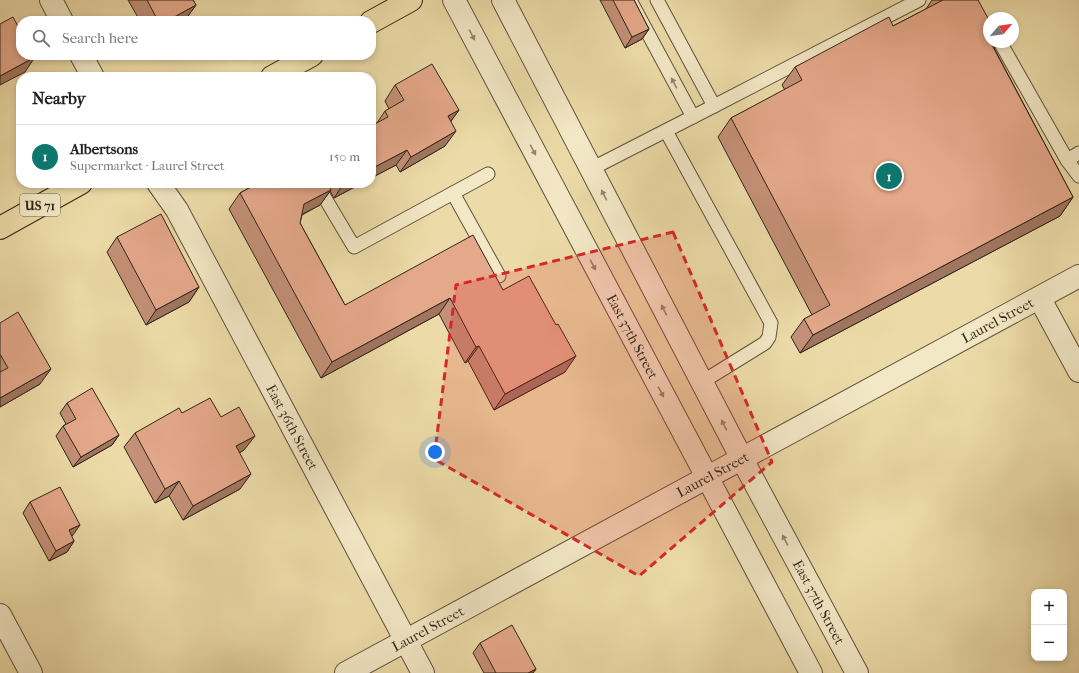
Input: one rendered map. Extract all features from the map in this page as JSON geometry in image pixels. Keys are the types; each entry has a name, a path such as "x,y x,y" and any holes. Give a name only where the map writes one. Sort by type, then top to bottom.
{"main road":[{"path":"376,19 411,0"},
{"path":"281,72 303,60"},
{"name":"US 71","path":"0,228 71,188"}],"street":[{"path":"51,0 59,16"},
{"name":"East 37th Street","path":"454,0 706,479 811,673"},
{"name":"East 37th Street","path":"503,0 742,459 857,673"},
{"path":"84,60 90,72"},
{"name":"East 36th Street","path":"162,188 177,210 423,673"},
{"name":"Laurel Street","path":"346,673 1079,276"},
{"path":"1040,298 1079,371"},
{"path":"0,614 31,673"}],"lane":[{"path":"630,0 693,117"},
{"path":"657,0 714,106"},
{"path":"591,169 919,0"},
{"path":"1003,48 1067,160 1079,176"},
{"path":"666,131 771,323 769,337 765,343 702,382"},
{"path":"1067,160 1079,153"},
{"path":"319,188 354,247 488,174"},
{"path":"453,193 499,276"}],"highlighted area":[{"path":"673,232 772,462 639,576 434,459 456,285"}],"building":[{"path":"147,0 193,0 196,5 176,16 155,16"},
{"path":"613,0 634,0 649,29 632,37"},
{"path":"943,0 978,0 985,12 983,12 983,48 994,48 1073,197 813,335 804,319 830,305 731,118 802,80 795,67 889,17 893,26"},
{"path":"13,17 16,23 16,60 29,60 0,76 0,24"},
{"path":"432,64 459,110 448,116 456,131 411,157 407,150 376,166 376,123 388,117 385,111 404,100 395,85"},
{"path":"249,188 330,188 331,190 304,204 300,223 345,305 473,235 503,290 529,276 556,325 558,324 576,356 505,394 479,346 476,347 450,298 332,362 240,193"},
{"path":"161,214 199,287 156,310 117,237"},
{"path":"18,312 51,369 0,398 0,372 8,368 0,354 0,323"},
{"path":"92,388 119,435 81,457 63,426 76,419 67,403"},
{"path":"210,398 221,417 239,407 255,436 236,446 251,474 193,506 179,481 165,489 135,433 179,408 182,413"},
{"path":"60,487 80,525 69,530 74,541 56,551 30,502"},
{"path":"512,625 536,669 528,673 496,673 480,643"}],"place":[{"name":"Albertsons","path":"889,176"}]}
